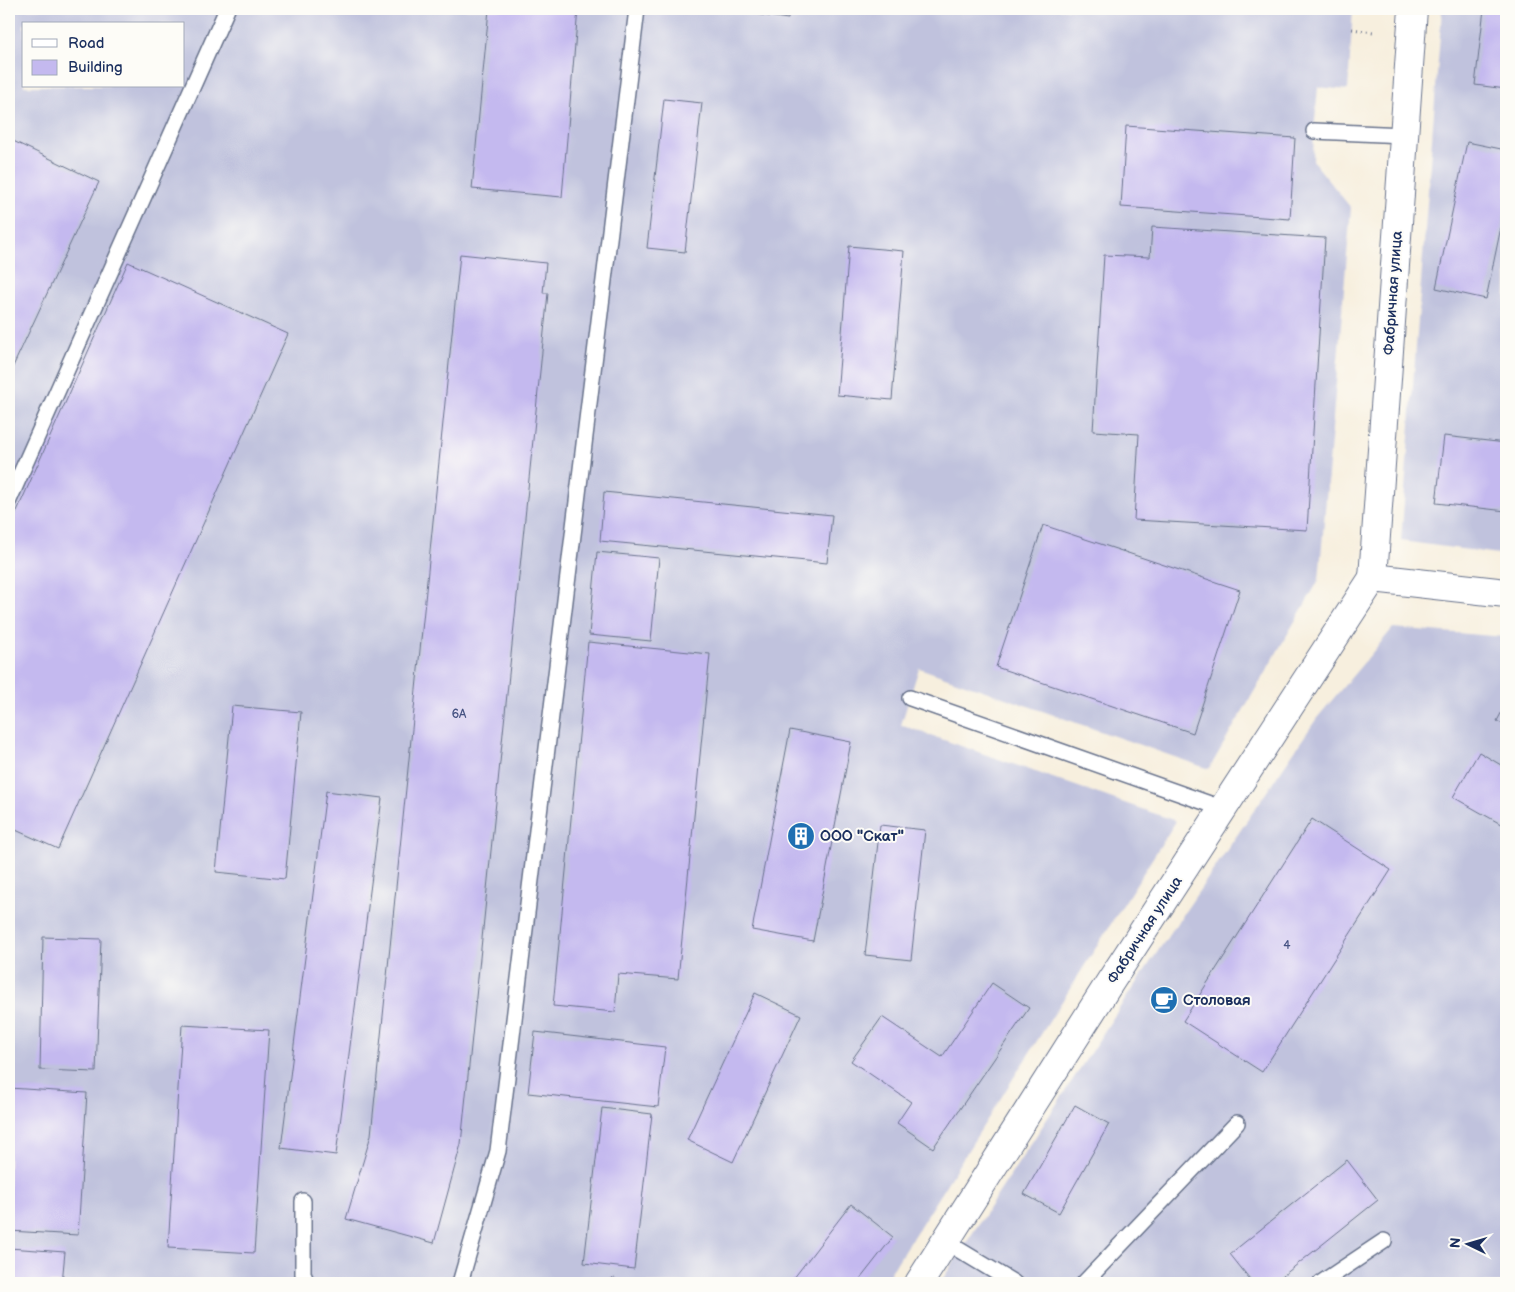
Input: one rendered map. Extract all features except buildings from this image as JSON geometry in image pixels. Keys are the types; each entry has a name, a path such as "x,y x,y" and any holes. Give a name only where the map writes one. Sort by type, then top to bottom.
{"street":[{"name":"Фабричная улица","path":"919,1283 1110,982 1373,578 1412,9"},
{"path":"1373,578 1506,593"}],"lane":[{"path":"9,500 226,9"},
{"path":"460,1283 498,1151 637,9"},
{"path":"1314,131 1404,135"},
{"path":"910,698 1224,809"},
{"path":"1084,1283 1237,1122"},
{"path":"302,1201 303,1274 306,1283"},
{"path":"1320,1283 1384,1241"},
{"path":"946,1242 1014,1283"}],"path":[{"path":"1352,29 1373,32"}],"shaded area":[{"path":"9,9 1353,9 1348,90 1318,87 1314,131 1313,161 1351,208 1319,580 1209,769 919,668 901,725 1176,821 884,1283 9,1283"},
{"path":"1442,9 1506,9 1506,555 1401,541"},
{"path":"1393,628 1506,637 1506,1283 940,1283 1128,995 1317,718"}],"place":[{"name":"ООО \"Скат\"","path":"801,836"},
{"name":"Столовая","path":"1164,1000"}]}
